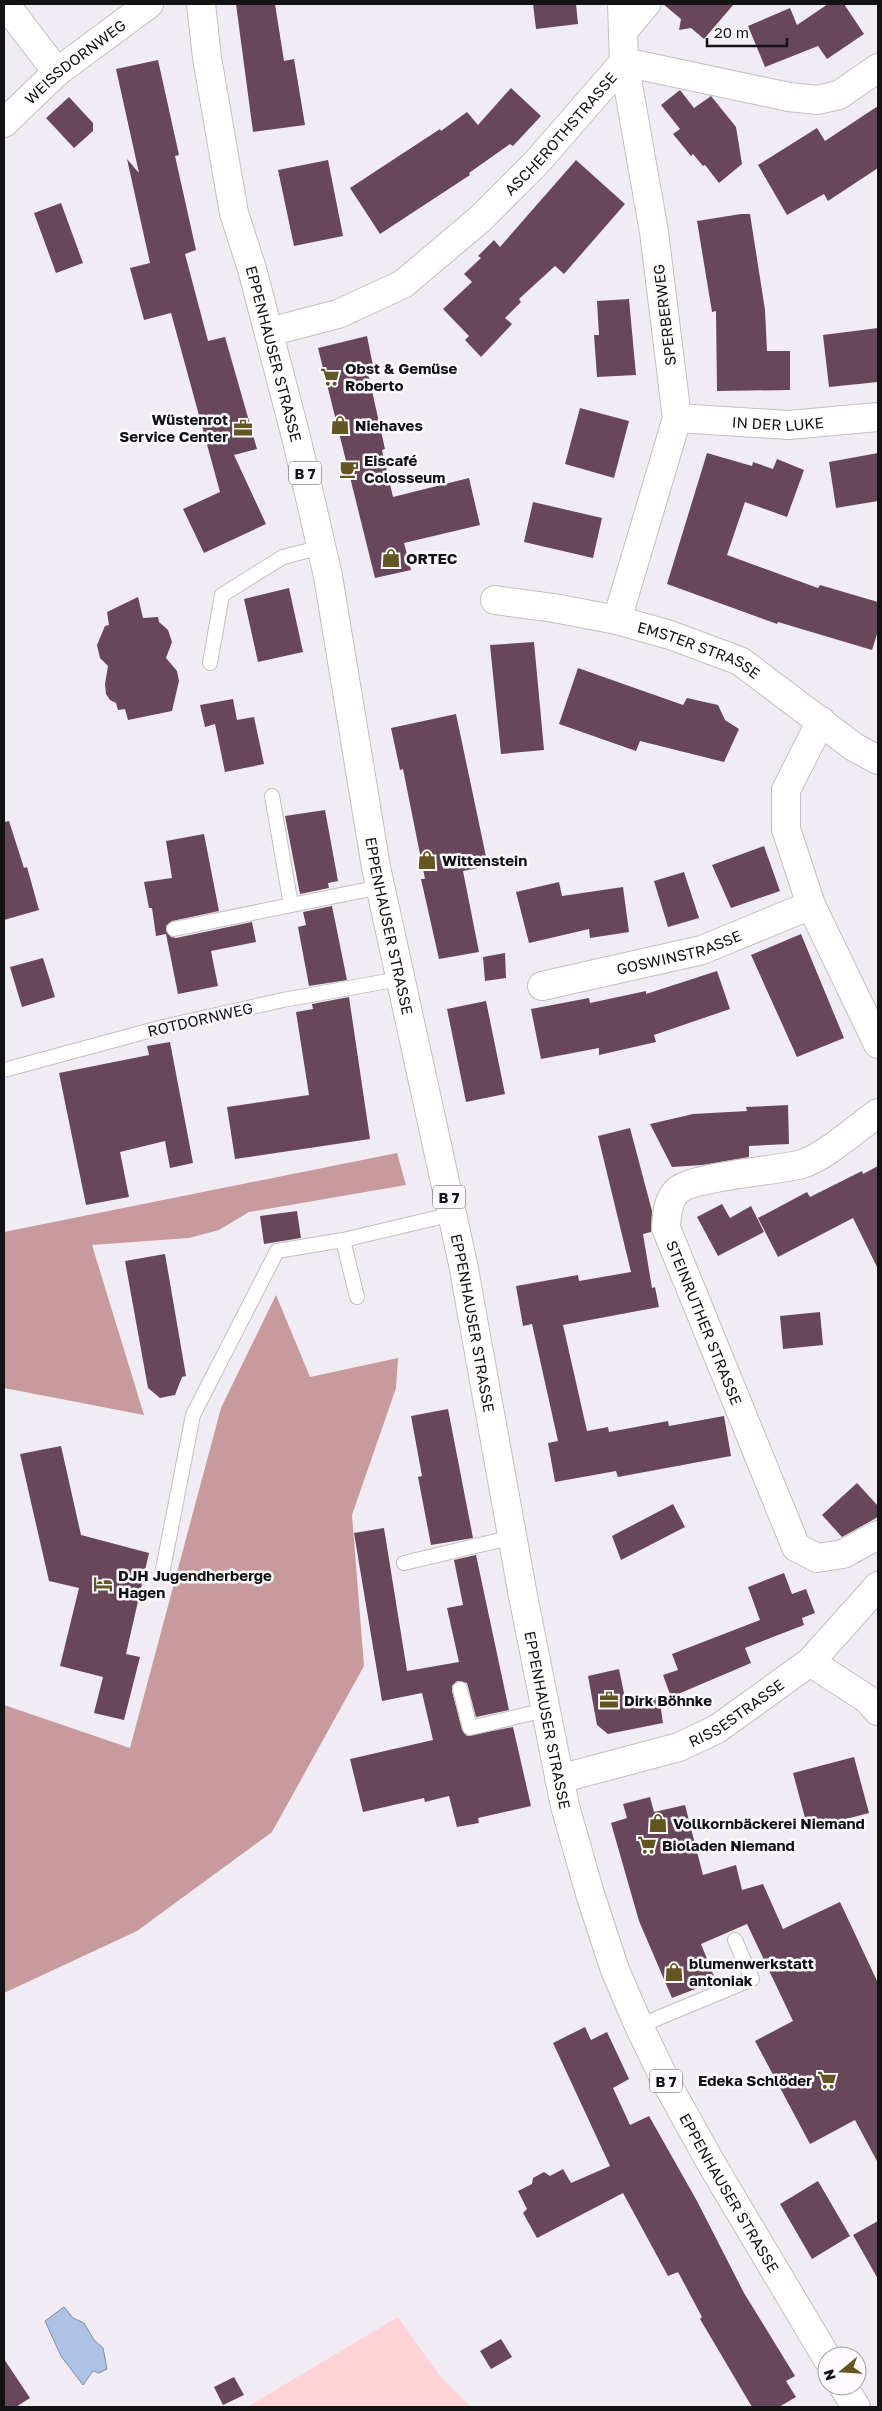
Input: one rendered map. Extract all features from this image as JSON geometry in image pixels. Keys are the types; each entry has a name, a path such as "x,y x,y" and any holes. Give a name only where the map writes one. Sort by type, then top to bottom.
{"street":[{"path":"5,4 57,72"},
{"name":"WEISSDORNWEG","path":"4,123 57,72 149,4"},
{"name":"EPPENHAUSER STRASSE","path":"201,4 207,58 234,214 252,269 269,332 322,548 380,887 399,980 453,1214 512,1537 559,1779 590,1894 615,1970 639,2026 666,2082 711,2163 820,2346"},
{"path":"623,17 646,4"},
{"name":"SPERBERWEG","path":"617,620 676,418 654,232 624,62 623,17"},
{"name":"ASCHEROTHSTRASSE","path":"269,332 338,314 404,284 480,219 530,168 624,62 790,97 817,100 839,95 878,68"},
{"name":"IN DER LUKE","path":"676,418 789,425 878,417"},
{"name":"EMSTER STRASSE","path":"495,600 554,608 617,620 670,635 740,661 854,747 878,760"},
{"path":"821,721 786,790 786,829 811,905 878,1044"},
{"name":"GOSWINSTRASSE","path":"542,986 702,950 811,905"},
{"name":"STEINRUTHER STRASSE","path":"878,1113 830,1148 803,1163 695,1183 678,1190 667,1206 666,1228 796,1546 817,1558 843,1554 878,1535"},
{"name":"RISSESTRASSE","path":"559,1779 678,1747 717,1729 810,1662 878,1586"},
{"path":"810,1662 867,1699 878,1711"},
{"path":"849,2396 856,2407"}],"lane":[{"path":"210,663 222,595 283,557 322,548"},
{"path":"272,796 291,905"},
{"path":"174,929 380,887"},
{"name":"ROTDORNWEG","path":"4,1070 164,1027 283,1000 399,980"},
{"path":"163,1569 193,1415 277,1251 343,1240 453,1214"},
{"path":"343,1240 357,1297"},
{"path":"404,1563 512,1537"},
{"path":"460,1689 470,1728 545,1710"},
{"path":"639,2026 752,1979 735,1940"}],"shaded area":[{"path":"397,1153 406,1185 249,1212 219,1230 189,1238 92,1245 144,1415 4,1388 4,1232"},
{"path":"276,1295 310,1377 398,1358 396,1388 352,1515 364,1666 272,1832 137,1931 4,1993 4,1705 130,1748 221,1408"},
{"path":"398,2317 439,2375 471,2407 247,2407"}],"water":[{"path":"64,2307 73,2318 84,2323 94,2340 103,2348 107,2369 99,2373 93,2371 83,2385 61,2356 45,2321"}],"building":[{"path":"236,4 275,4 284,61 294,59 305,125 253,132"},
{"path":"533,4 576,4 578,24 536,29"},
{"path":"663,4 734,4 704,39 691,28 679,30 681,19"},
{"path":"828,4 844,4 864,34 827,59 818,46 765,67 748,26 790,8 797,25"},
{"path":"158,60 179,155 175,156 196,250 185,254 208,341 225,337 257,449 234,455 266,524 204,553 183,509 220,492 171,313 144,320 130,268 150,263 127,159 139,173 116,69"},
{"path":"511,88 541,116 513,146 510,144 469,173 470,175 380,234 350,188 440,129 441,131 467,112 478,125"},
{"path":"680,90 694,108 711,96 736,127 742,164 719,183 705,165 703,166 693,154 691,156 673,134 680,129 661,105"},
{"path":"69,97 93,123 93,131 74,148 46,118"},
{"path":"878,106 878,168 828,201 824,194 787,215 758,165 817,128 825,141"},
{"path":"328,160 343,236 294,246 278,170"},
{"path":"576,160 625,204 564,274 555,266 519,299 521,302 505,318 512,324 481,357 465,340 469,336 443,309 472,282 464,274 481,258 478,256 494,240 500,247"},
{"path":"61,203 83,263 56,273 34,213"},
{"path":"750,214 765,310 767,351 790,351 790,390 717,391 716,311 712,312 697,221"},
{"path":"629,299 636,375 597,377 594,335 599,335 597,301"},
{"path":"878,328 878,382 829,387 823,335"},
{"path":"367,336 374,371 368,373 385,449 382,450 393,497 469,478 480,525 404,543 411,570 375,578 318,348"},
{"path":"580,408 629,421 614,478 565,464"},
{"path":"707,453 752,466 753,462 773,469 777,459 804,470 787,517 745,502 727,555 818,588 820,585 878,602 878,631 872,650 778,622 777,624 667,584"},
{"path":"878,453 878,501 836,508 829,462"},
{"path":"533,502 602,518 593,558 524,542"},
{"path":"289,588 303,652 258,662 244,599"},
{"path":"138,597 143,618 158,617 159,622 168,630 172,642 166,658 177,671 179,681 172,711 128,720 125,709 118,710 116,703 110,700 106,694 105,684 108,666 100,658 97,645 105,626 109,625 107,612"},
{"path":"534,642 544,750 501,754 490,645"},
{"path":"578,668 683,705 687,698 718,705 725,720 739,729 724,762 640,741 636,751 559,724"},
{"path":"233,699 237,720 254,717 264,764 225,772 215,724 205,727 200,705"},
{"path":"456,714 488,866 463,871 479,952 439,959 421,879 425,879 403,769 400,770 391,728"},
{"path":"325,810 338,881 328,883 329,888 300,894 285,816"},
{"path":"9,821 24,868 27,867 39,910 4,920 4,822"},
{"path":"204,834 219,911 172,921 166,926 166,931 171,937 176,938 252,922 256,942 211,951 218,986 178,994 166,934 156,936 152,908 149,908 144,882 172,878 166,841"},
{"path":"764,846 780,891 731,908 712,865"},
{"path":"684,872 699,918 668,927 654,881"},
{"path":"559,882 562,896 623,887 629,932 590,938 589,929 529,943 516,892"},
{"path":"332,906 347,980 309,986 298,927 306,925 303,912"},
{"path":"801,934 844,1038 797,1057 751,955"},
{"path":"505,953 506,978 485,981 483,957"},
{"path":"43,958 55,997 22,1007 10,967"},
{"path":"717,971 730,1009 654,1035 656,1042 599,1055 599,1048 541,1059 531,1009 589,998 590,1003 646,991 646,994"},
{"path":"349,997 370,1139 235,1159 227,1107 309,1095 296,1012 313,1009 312,1004"},
{"path":"486,1001 505,1094 466,1102 447,1009"},
{"path":"170,1042 193,1163 170,1168 165,1141 120,1152 129,1197 86,1205 59,1073 149,1055 147,1046"},
{"path":"788,1105 789,1144 749,1146 749,1157 702,1165 672,1167 650,1124 693,1114 747,1111 746,1107"},
{"path":"630,1128 652,1211 651,1232 643,1234 652,1288 655,1287 659,1307 563,1325 587,1431 608,1427 609,1432 668,1421 669,1426 724,1416 731,1456 618,1477 616,1471 555,1482 548,1443 558,1441 532,1324 523,1326 516,1286 578,1275 579,1281 631,1272 598,1136"},
{"path":"878,1166 878,1269 853,1218 778,1257 758,1218 807,1192 810,1197 862,1171 863,1174"},
{"path":"722,1204 730,1218 751,1206 764,1232 718,1256 697,1217"},
{"path":"297,1211 301,1238 264,1244 260,1216"},
{"path":"165,1254 186,1376 182,1377 175,1395 160,1398 148,1388 125,1261"},
{"path":"820,1312 823,1345 783,1349 780,1316"},
{"path":"448,1409 473,1538 431,1545 418,1477 422,1476 411,1416"},
{"name":"DJH Jugendherberge Hagen","path":"61,1446 81,1535 149,1553 126,1654 140,1657 124,1720 94,1713 103,1677 60,1666 79,1588 49,1581 20,1454"},
{"path":"857,1483 878,1506 878,1517 842,1537 822,1515"},
{"path":"673,1504 685,1527 621,1560 612,1536"},
{"path":"384,1528 407,1671 459,1662 447,1608 463,1605 454,1560 476,1555 509,1710 476,1717 467,1683 457,1681 452,1686 452,1691 462,1730 467,1736 513,1727 531,1806 478,1818 479,1823 457,1827 449,1796 425,1802 424,1798 363,1812 350,1759 433,1740 422,1693 382,1701 354,1533"},
{"path":"784,1573 792,1594 806,1589 815,1613 802,1618 804,1625 745,1648 751,1663 671,1697 663,1675 678,1670 672,1654 760,1620 748,1587"},
{"name":"Dirk Böhnke","path":"619,1669 626,1703 659,1697 663,1723 608,1734 597,1725 588,1676"},
{"path":"854,1757 869,1813 808,1829 793,1773"},
{"path":"650,1797 654,1812 685,1805 703,1875 736,1865 742,1890 763,1884 783,1929 840,1902 878,1983 878,2163 855,2120 810,2144 755,2041 793,2021 747,1924 701,1944 716,1981 672,1998 639,1921 611,1823 627,1818 623,1804"},
{"path":"585,2027 591,2040 607,2032 629,2079 613,2088 630,2125 649,2116 697,2201 744,2293 795,2376 786,2381 796,2397 779,2407 752,2407 700,2319 702,2317 678,2272 668,2276 623,2193 537,2238 523,2213 527,2209 518,2191 532,2184 533,2178 544,2172 550,2176 563,2169 571,2183 610,2166 553,2043"},
{"path":"818,2181 850,2236 812,2259 780,2204"},
{"path":"878,2221 878,2279 853,2235"},
{"path":"501,2339 512,2357 491,2369 480,2351"},
{"path":"4,2359 30,2398 16,2407 4,2407"},
{"path":"234,2377 244,2395 223,2405 214,2387"}],"place":[{"name":"Obst & Gemüse Roberto","path":"330,377"},
{"name":"Niehaves","path":"340,425"},
{"name":"Wüstenrot Service Center","path":"243,428"},
{"name":"Eiscafé Colosseum","path":"349,469"},
{"name":"ORTEC","path":"391,558"},
{"name":"Wittenstein","path":"427,860"},
{"name":"DJH Jugendherberge Hagen","path":"103,1584"},
{"name":"Dirk Böhnke","path":"609,1700"},
{"name":"Vollkornbäckerei Niemand","path":"658,1823"},
{"name":"Bioladen Niemand","path":"647,1845"},
{"name":"blumenwerkstatt antoniak","path":"674,1972"},
{"name":"Edeka Schlöder","path":"827,2080"}]}
